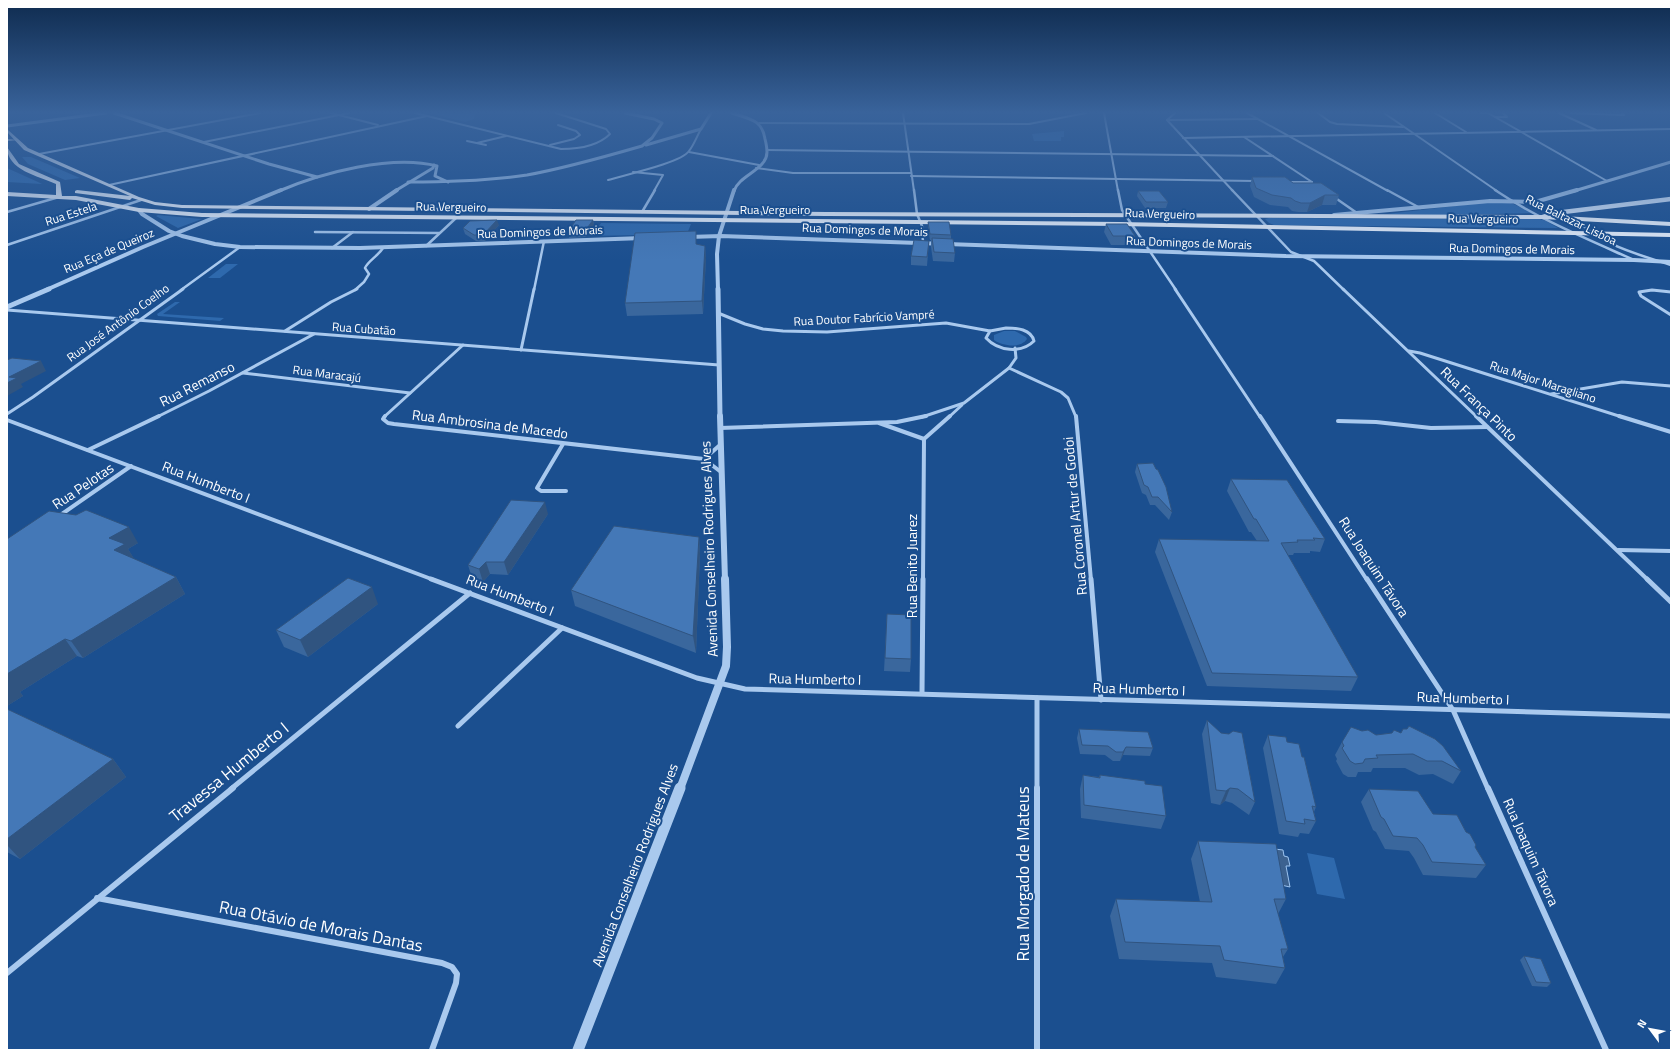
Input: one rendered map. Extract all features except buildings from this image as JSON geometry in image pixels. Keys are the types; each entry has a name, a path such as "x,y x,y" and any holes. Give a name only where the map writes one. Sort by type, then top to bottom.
{"main road":[{"path":"16,162 17,165 58,183 59,194"},
{"name":"Rua Vergueiro","path":"58,162 140,200 182,206 239,208 726,213 1543,217 1555,212 1671,199"},
{"path":"7,188 59,194"},
{"path":"7,194 94,193 140,200"},
{"name":"Rua Vergueiro","path":"59,194 139,210 220,216 1131,224 1269,228 1590,232 1671,235"},
{"path":"1572,211 1575,218"},
{"path":"1543,217 1671,224"}],"street":[{"path":"109,185 215,162"},
{"path":"264,162 319,178"},
{"path":"285,188 319,178 379,164 393,162"},
{"path":"422,162 434,165 438,168 435,176 448,182"},
{"path":"408,182 489,180 541,173 581,162"},
{"path":"608,180 668,162"},
{"path":"745,162 759,165"},
{"name":"Avenida Conselheiro Rodrigues Alves","path":"578,1050 721,684 726,666 727,647 720,472 717,254 719,236 735,186 761,162"},
{"path":"909,162 917,214 921,223 922,242"},
{"name":"Rua Joaquim Távora","path":"1114,162 1122,210 1248,396 1453,710 1606,1050"},
{"name":"Rua França Pinto","path":"1206,162 1291,252 1314,261 1671,602"},
{"path":"1282,162 1317,186"},
{"path":"1336,162 1420,208"},
{"name":"Rua Baltazar Lisboa","path":"1455,162 1513,202 1571,232 1634,260"},
{"path":"1575,162 1607,181"},
{"name":"Rua Vergueiro","path":"1332,215 1490,201 1535,202 1670,162"},
{"path":"370,210 408,182 430,170 434,165"},
{"path":"756,168 793,173 1261,182"},
{"path":"633,172 657,173 663,176 642,212"},
{"path":"285,188 303,178 298,173"},
{"path":"1283,182 1312,182"},
{"name":"Rua Eça de Queiroz","path":"7,307 285,188"},
{"path":"7,212 59,194"},
{"path":"1329,194 1357,213"},
{"name":"Rua Estela","path":"7,245 140,200"},
{"name":"Rua Domingos de Morais","path":"139,210 142,214 175,234 240,247 383,248 645,238"},
{"path":"426,246 456,218"},
{"path":"1575,218 1580,225 1590,232 1640,255 1671,265"},
{"path":"315,232 439,233"},
{"path":"332,248 353,232"},
{"name":"Rua Domingos de Morais","path":"683,237 719,236 922,242 1302,257 1634,260 1671,262"},
{"path":"521,350 544,241"},
{"name":"Rua José Antônio Coelho","path":"7,414 33,397 240,247"},
{"path":"285,332 331,302 360,286 369,274 365,268 366,265 379,254 383,248"},
{"path":"1671,292 1652,290 1639,292 1642,296 1671,315"},
{"name":"Rua Cubatão","path":"7,310 719,365"},
{"name":"Rua Doutor Fabrício Vampré","path":"718,313 751,325 783,332 827,332 946,323 990,331 1010,328 1023,330 1032,335 1034,341 1032,344 1025,347 1015,348"},
{"path":"876,423 924,439 964,403 1009,368 1016,358 1015,348 1003,347 992,343 986,338 990,331"},
{"name":"Rua Remanso","path":"88,450 209,391 314,334"},
{"name":"Rua Ambrosina de Macedo","path":"463,345 386,414 383,419 394,424 704,459"},
{"name":"Rua Major Maragliano","path":"1408,351 1420,353 1671,432"},
{"name":"Rua Coronel Artur de Godoi","path":"1009,368 1061,392 1068,398 1076,414 1101,700"},
{"name":"Rua Maracajú","path":"242,373 410,393"},
{"path":"1550,394 1622,382 1671,386"},
{"path":"720,428 876,423 910,420 964,403"},
{"name":"Rua Humberto I","path":"7,420 697,678 745,689 1671,716"},
{"path":"1338,421 1376,422 1431,428 1487,427"},
{"name":"Rua Benito Juarez","path":"922,693 924,439"},
{"path":"563,444 537,488 541,490 566,491"},
{"path":"720,445 704,459 716,466 720,472"},
{"name":"Rua Pelotas","path":"53,520 131,466"},
{"path":"1617,550 1671,551"},
{"name":"Travessa Humberto I","path":"7,973 470,593"},
{"path":"458,726 562,628"},
{"name":"Rua Morgado de Mateus","path":"1037,698 1037,1050"},
{"name":"Rua Otávio de Morais Dantas","path":"97,898 442,963 452,967 457,974 456,983 432,1050"}],"shaded area":[{"path":"27,162 43,162 80,178 65,180"},
{"path":"7,168 38,182 42,184 7,182"},
{"path":"1489,202 1511,203 1533,213 1444,215 1387,214"},
{"path":"158,215 202,219 178,228 156,216"},
{"path":"1265,219 1540,219 1558,228 1274,225"},
{"path":"601,223 691,224 687,234 592,236"},
{"path":"226,264 238,264 220,278 208,278"},
{"path":"175,302 180,302 163,314 224,318 220,321 158,316 157,314"},
{"path":"1004,331 1015,331 1027,339 1020,344 1011,346 994,340 994,335"},
{"path":"1266,848 1283,850 1284,856 1288,857 1290,866 1286,866 1290,887 1272,883"},
{"path":"1307,853 1334,858 1345,899 1317,894"}]}
